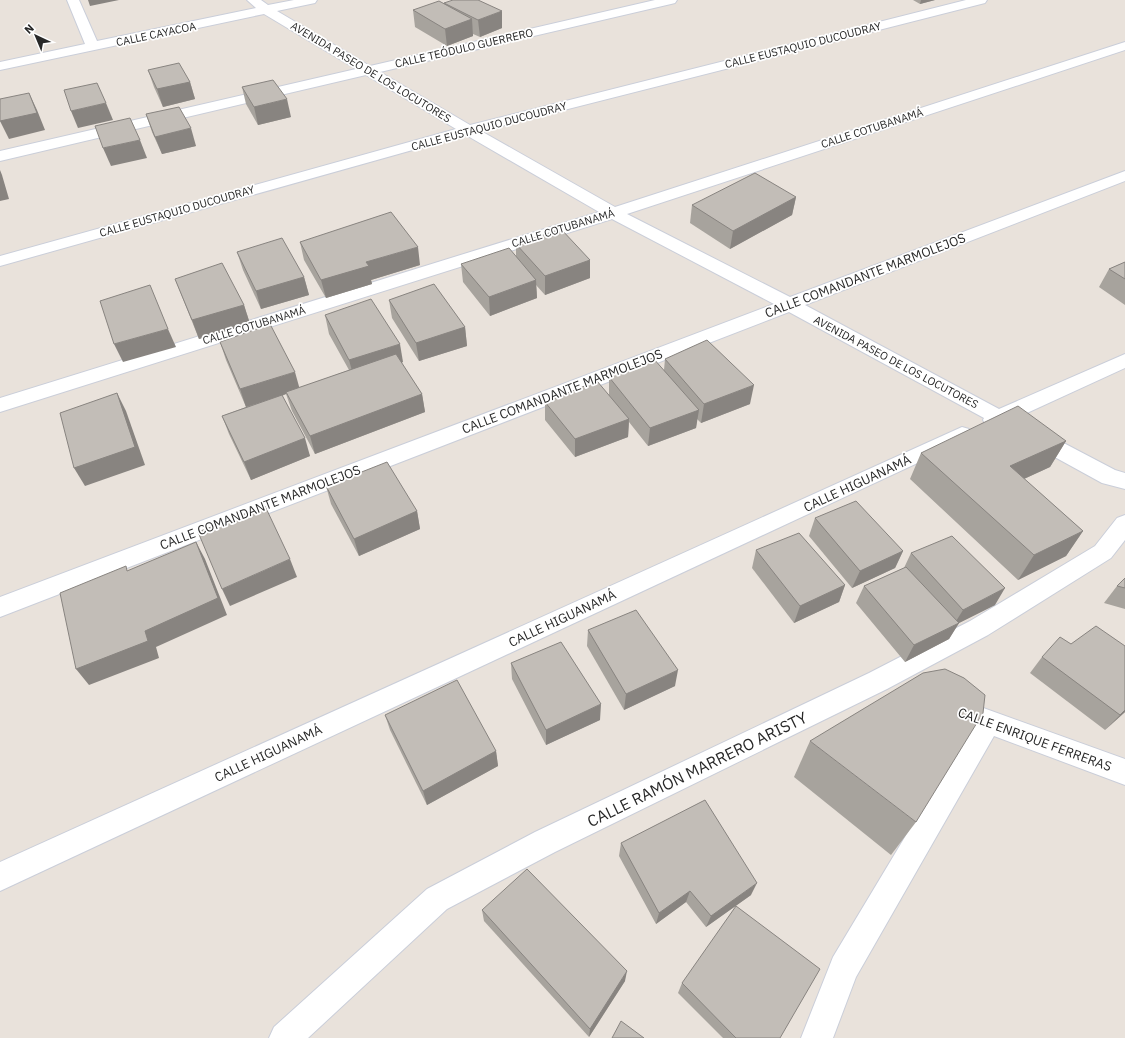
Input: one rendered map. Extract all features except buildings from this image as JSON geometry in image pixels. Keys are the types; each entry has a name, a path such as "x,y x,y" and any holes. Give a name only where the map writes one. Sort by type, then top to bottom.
{"street":[{"path":"73,0 93,47"},
{"name":"CALLE CAYACOA","path":"0,66 93,47 260,5 311,0"},
{"name":"CALLE TEÓDULO GUERRERO","path":"0,156 671,0"},
{"name":"CALLE EUSTAQUIO DUCOUDRAY","path":"0,261 469,130 981,0"},
{"name":"AVENIDA PASEO DE LOS LOCUTORES","path":"260,5 367,70 613,213 789,304 1109,477 1125,481"},
{"name":"CALLE COTUBANAMÁ","path":"0,405 613,213 1125,46"},
{"name":"CALLE COMANDANTE MARMOLEJOS","path":"0,607 1125,176"},
{"name":"CALLE HIGUANAMÁ","path":"0,877 998,417 1125,360"},
{"name":"CALLE RAMÓN MARRERO ARISTY","path":"285,1038 436,899 545,842 878,681 979,628 1103,552 1125,524"},
{"path":"878,681 907,692"},
{"name":"CALLE ENRIQUE FERRERAS","path":"951,708 1125,772"},
{"path":"817,1038 844,968 988,722"}]}
